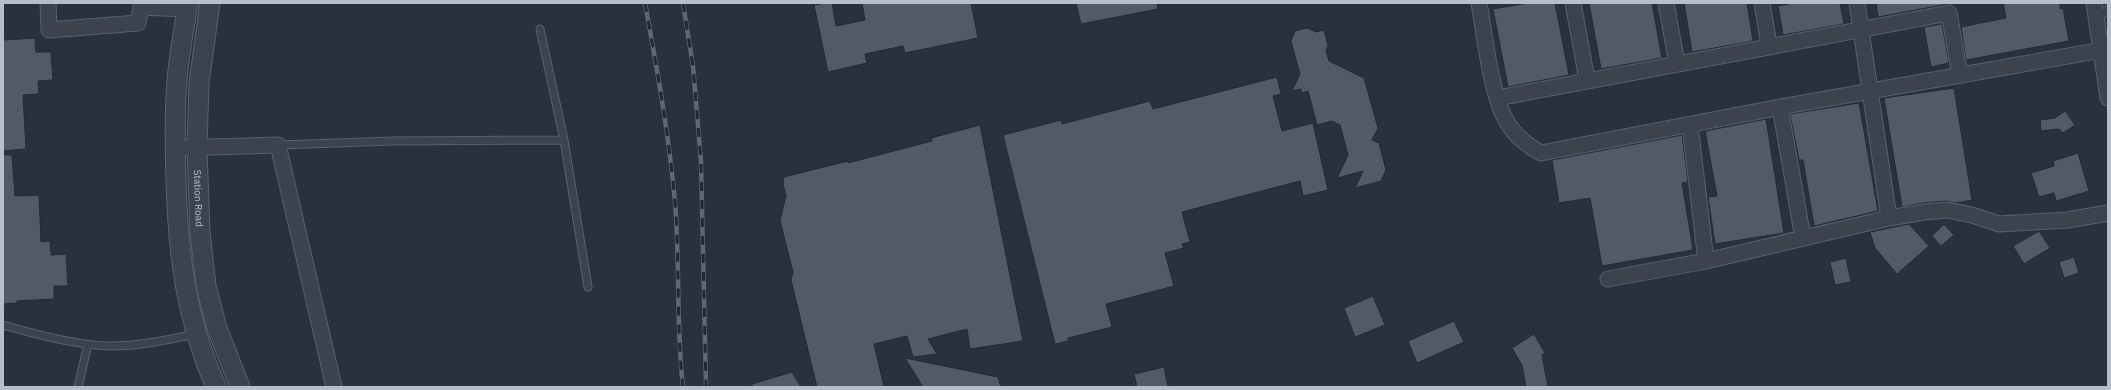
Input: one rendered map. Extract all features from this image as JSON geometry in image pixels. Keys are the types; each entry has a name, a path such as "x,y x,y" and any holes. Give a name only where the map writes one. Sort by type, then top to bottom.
{"street":[{"path":"48,3 49,30 138,23 141,7 187,6 177,81 175,148 178,234 185,290 196,334 216,387"},
{"name":"Station Road","path":"210,3 199,83 197,148 200,232 206,286 217,328 240,387"},
{"path":"1479,3 1497,98 1509,125 1527,146 1541,153 1780,107 1872,92 2102,50"},
{"path":"1573,3 1587,80"},
{"path":"1666,3 1678,64"},
{"path":"1762,3 1769,45"},
{"path":"1857,3 1872,92 1889,218"},
{"path":"2094,3 2108,98"},
{"path":"1497,98 1678,64 1769,45 1949,13 1960,75"},
{"path":"1780,107 1804,238"},
{"path":"1690,125 1706,261"},
{"path":"175,148 278,144 334,387"},
{"path":"1608,279 1706,261 1889,218 1947,210 1972,215 1999,224 2067,220 2108,213"}],"lane":[{"path":"2097,20 2108,9"},
{"path":"540,29 564,140 588,287"},
{"path":"278,144 393,141 564,140"},
{"path":"3,325 88,344 110,346 159,342 196,334"},
{"path":"78,387 88,344"}],"building":[{"path":"832,3 836,26 865,20 862,3 971,3 978,38 905,53 903,46 865,54 867,63 828,72 814,5"},
{"path":"1076,3 1157,3 1158,9 1081,24"},
{"path":"1528,3 1555,3 1569,75 1508,87 1493,9"},
{"path":"1589,3 1652,3 1662,58 1601,69"},
{"path":"1684,3 1747,3 1753,41 1692,52"},
{"path":"1793,3 1840,3 1844,24 1783,35 1778,6"},
{"path":"1876,3 1948,3 1948,4 1878,17"},
{"path":"2003,3 2060,3 2060,9 2063,8 2069,41 1966,60 1961,27 2006,18"},
{"path":"1942,24 1949,63 1931,67 1924,27"},
{"path":"1307,28 1316,32 1324,30 1328,46 1326,51 1329,61 1364,78 1378,128 1372,140 1379,143 1386,170 1381,181 1355,188 1363,171 1337,178 1348,155 1340,125 1332,121 1317,125 1308,91 1302,93 1301,89 1292,91 1300,74 1291,41 1295,31"},
{"path":"35,38 36,52 51,52 53,80 38,81 39,94 23,95 26,149 3,151 3,40"},
{"path":"1277,77 1281,94 1273,96 1282,131 1313,123 1328,190 1303,196 1300,181 1182,212 1190,242 1182,244 1184,248 1165,253 1174,286 1106,304 1112,327 1068,338 1068,341 1055,344 1003,135 1061,120 1062,124 1150,101 1153,109"},
{"path":"1954,88 1972,200 1956,203 1946,201 1923,203 1902,207 1884,98"},
{"path":"1859,103 1878,211 1814,226 1803,160 1799,160 1790,114"},
{"path":"2065,111 2075,125 2063,133 2059,129 2041,131 2040,120 2055,118"},
{"path":"1766,119 1784,233 1715,244 1708,197 1717,196 1705,131"},
{"path":"980,125 1023,341 970,349 967,329 928,339 937,354 913,357 907,336 874,344 884,387 817,387 791,280 793,272 780,221 786,195 783,184 784,177 848,161 848,163 932,141 931,138"},
{"path":"1682,135 1688,182 1682,183 1693,250 1602,266 1590,198 1559,203 1552,160"},
{"path":"2078,153 2089,191 2056,201 2054,193 2039,197 2031,173 2054,166 2053,161"},
{"path":"3,155 12,155 15,196 39,195 41,242 50,241 51,255 66,254 68,286 54,286 54,299 17,301 17,303 3,304"},
{"path":"1909,224 1929,246 1897,274 1875,248 1870,232"},
{"path":"1944,224 1954,235 1941,246 1932,236"},
{"path":"2039,231 2050,248 2024,264 2013,246"},
{"path":"2074,257 2079,273 2064,278 2059,262"},
{"path":"1846,258 1851,282 1835,285 1830,262"},
{"path":"1373,296 1385,325 1355,337 1344,308"},
{"path":"1454,321 1464,342 1417,363 1408,341"},
{"path":"1534,334 1545,353 1542,355 1548,387 1526,387 1522,365 1512,348"},
{"path":"905,358 998,377 1001,387 923,387"},
{"path":"1164,367 1168,387 1137,387 1134,374"},
{"path":"792,372 801,387 752,387 752,384"}],"railway":[{"path":"645,3 666,127 675,202 683,387"},
{"path":"683,3 693,66 701,161 706,387"}]}
